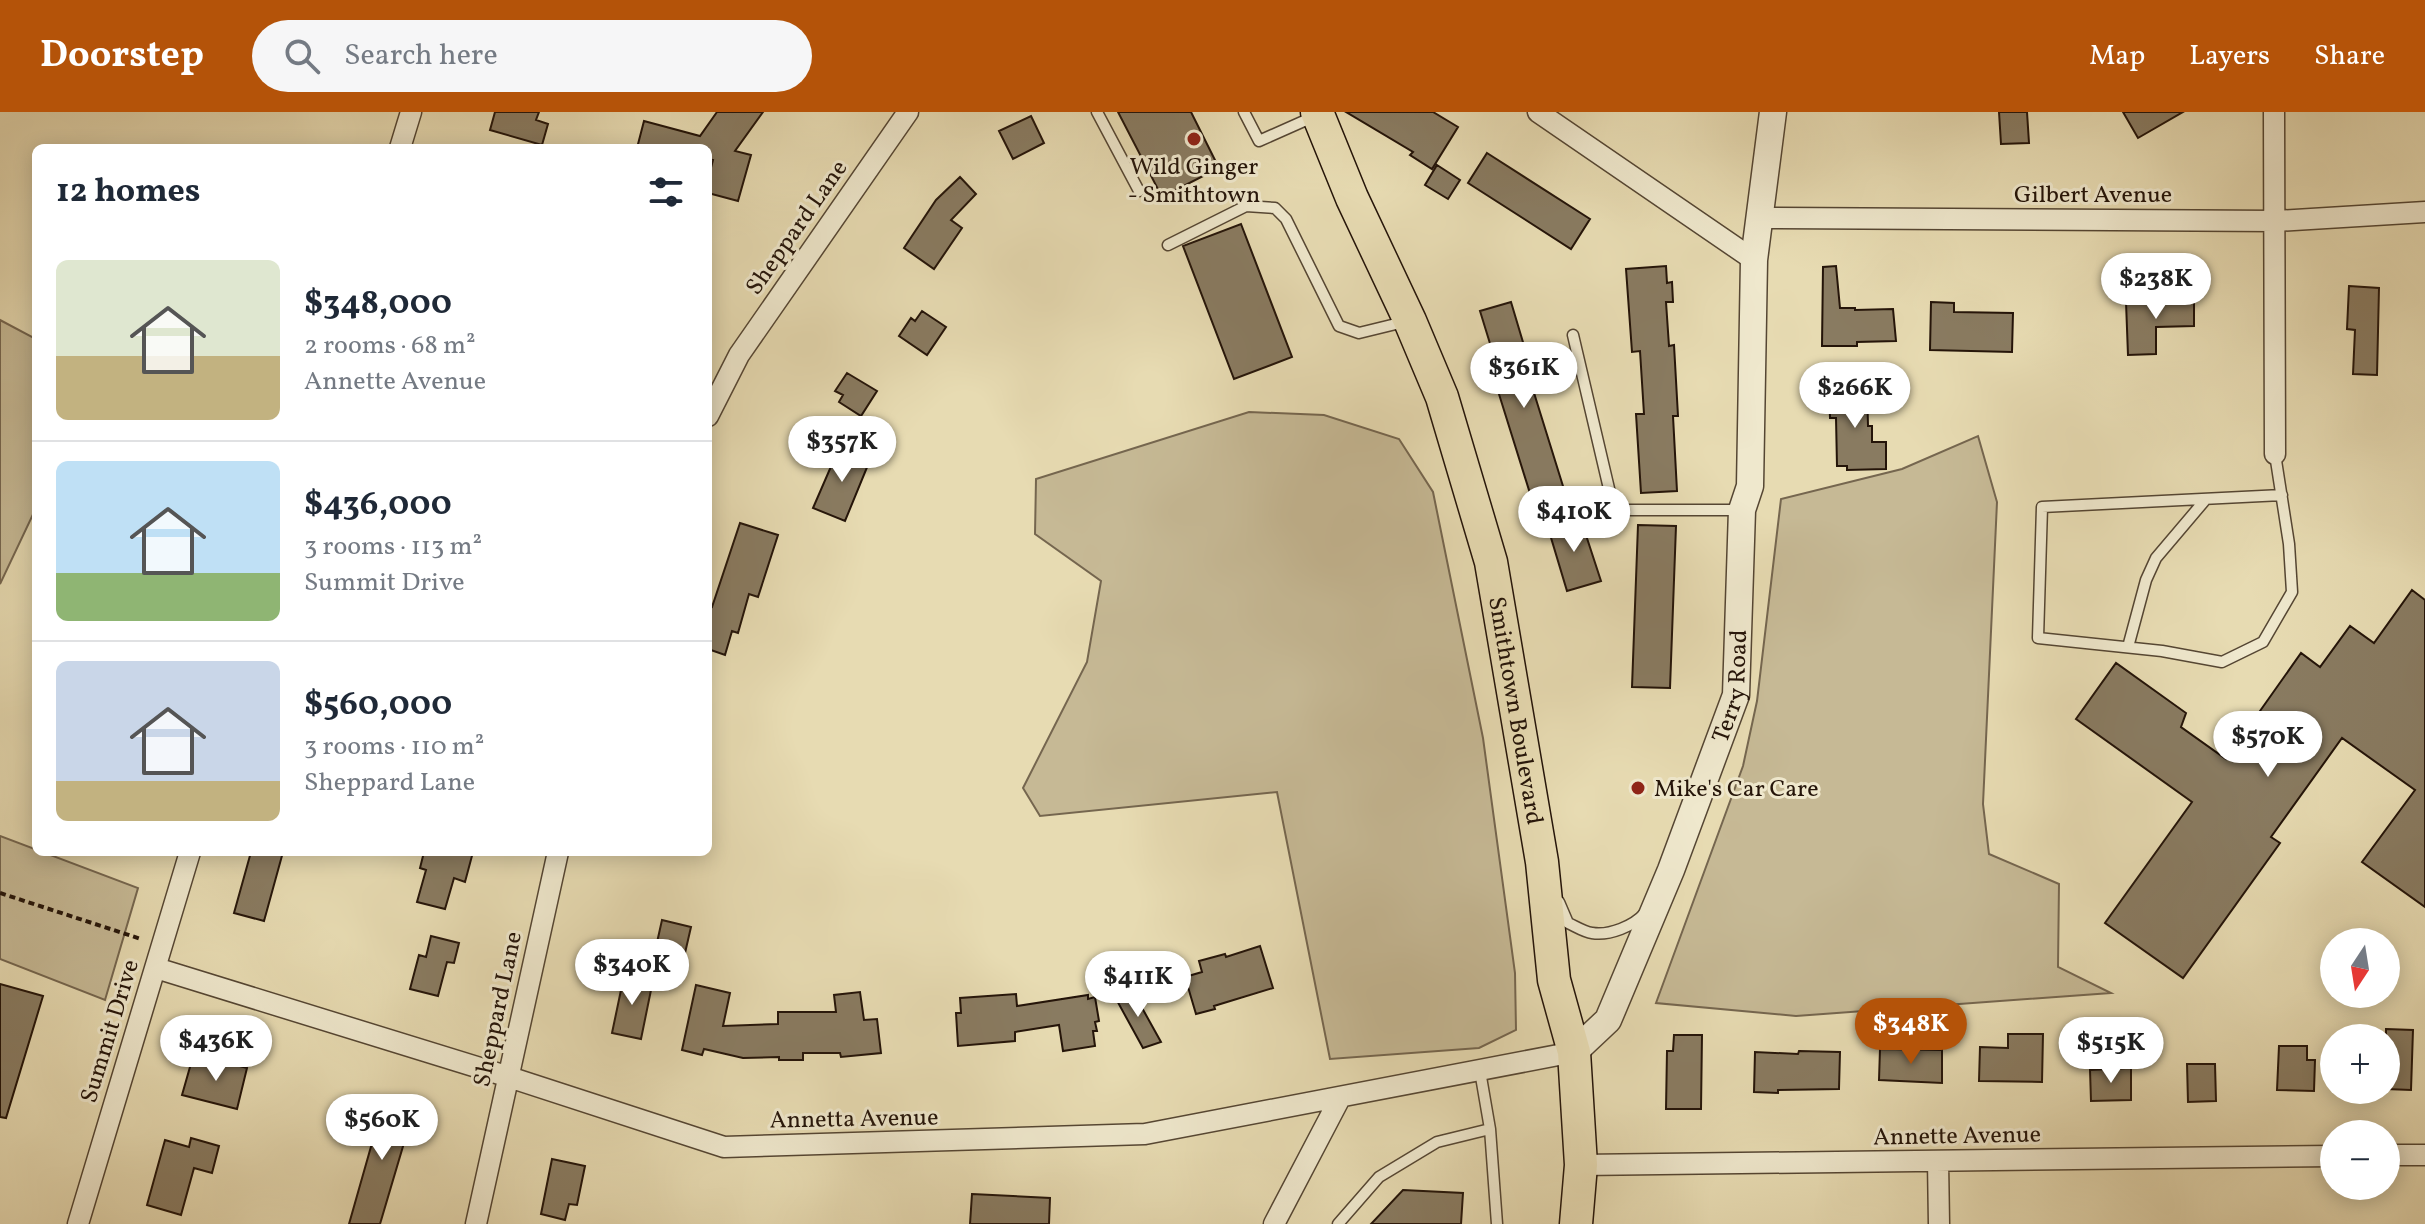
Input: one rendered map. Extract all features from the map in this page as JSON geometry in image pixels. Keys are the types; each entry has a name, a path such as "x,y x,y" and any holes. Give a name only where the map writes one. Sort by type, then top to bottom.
{"main road":[{"name":"Smithtown Boulevard","path":"1318,113 1352,198 1442,397 1491,562 1542,862 1554,980 1574,1052"},
{"path":"1574,1052 1581,1165 1576,1224"}],"street":[{"path":"401,144 411,112"},
{"name":"Sheppard Lane","path":"712,408 739,355 908,112"},
{"path":"1538,112 1754,260"},
{"name":"Terry Road","path":"1574,1052 1608,1020 1671,870 1736,695 1742,510 1750,486 1754,260 1773,112"},
{"path":"2274,112 2275,454"},
{"name":"Gilbert Avenue","path":"1761,218 2276,221 2425,212"},
{"name":"Summit Drive","path":"78,1224 189,856"},
{"name":"Sheppard Lane","path":"476,1224 557,856"},
{"name":"Annetta Avenue","path":"156,968 724,1147 938,1143 1145,1134 1574,1052"},
{"path":"1274,1224 1340,1098"},
{"path":"2400,1155 2425,1155"},
{"name":"Annette Avenue","path":"1581,1165 2320,1156"},
{"path":"1938,1161 1939,1224"}],"lane":[{"path":"1097,112 1139,191"},
{"path":"1244,112 1259,141 1318,113"},
{"path":"1168,245 1246,206 1275,208 1286,219 1339,326 1359,333 1410,321"},
{"path":"1573,335 1614,510 1742,510"},
{"path":"2275,454 2282,495 2289,544 2292,592 2263,642 2222,662 2128,647 2038,638 2042,507 2282,495"},
{"path":"2128,647 2146,580 2156,558 2206,499"},
{"path":"1542,862 1568,923 1591,933 1617,931 1642,917 1671,870"},
{"path":"1480,1071 1490,1129 1497,1224"},
{"path":"1338,1224 1379,1177 1437,1142 1490,1129"}],"path":[{"path":"0,893 162,946"}],"shaded area":[{"path":"0,320 32,337 32,516 0,584"},
{"path":"1249,412 1324,415 1399,439 1433,492 1483,738 1515,973 1516,1030 1479,1048 1330,1059 1277,792 1040,816 1023,788 1087,662 1101,581 1035,534 1036,479"},
{"path":"1978,436 1997,502 1983,804 1989,854 2059,884 2058,967 2111,993 1796,1016 1656,1003 1743,766 1757,701 1781,499 1902,469"},
{"path":"0,836 32,848 32,856 53,856 138,888 105,1000 0,959"}],"building":[{"path":"495,112 539,112 536,120 548,124 542,144 490,130"},
{"path":"717,112 763,112 735,151 751,155 738,201 712,194 712,144 638,144 644,121 700,136"},
{"path":"1118,112 1191,112 1219,168 1162,197"},
{"path":"1346,112 1433,112 1458,127 1432,169 1410,155 1413,152"},
{"path":"1999,112 2027,112 2029,143 2001,144"},
{"path":"2123,112 2183,112 2138,138"},
{"path":"1031,116 1044,143 1013,159 999,131"},
{"path":"1487,153 1590,219 1571,249 1468,183"},
{"path":"1437,165 1460,180 1448,199 1425,185"},
{"path":"960,177 976,194 951,220 962,228 934,269 904,248 936,200"},
{"path":"1241,224 1292,357 1234,379 1183,246"},
{"path":"1666,266 1667,283 1672,282 1673,302 1666,302 1669,346 1674,345 1678,416 1673,416 1677,491 1641,493 1636,414 1644,414 1640,351 1632,352 1626,269"},
{"path":"1836,266 1840,308 1893,309 1896,341 1822,346 1823,267"},
{"path":"2349,286 2379,288 2377,375 2353,374 2355,330 2347,329"},
{"path":"2194,296 2194,326 2156,327 2156,354 2128,355 2126,302 2151,301 2151,297"},
{"path":"1511,302 1534,379 1530,380 1567,499 1559,499 1559,513 1538,519 1498,391 1504,389 1480,311"},
{"path":"1931,302 1954,303 1954,312 2013,313 2012,352 1930,350"},
{"path":"922,311 946,327 927,355 899,336 911,318 915,321"},
{"path":"847,373 877,391 861,416 839,402 843,395 835,391"},
{"path":"1867,386 1868,426 1872,426 1872,442 1886,442 1886,469 1847,470 1847,466 1837,466 1836,418 1830,418 1829,388"},
{"path":"839,448 870,460 845,521 813,508"},
{"path":"1546,521 1582,523 1601,581 1567,591"},
{"path":"740,523 778,535 758,597 749,594 738,633 732,631 725,655 712,650 712,607"},
{"path":"1638,525 1676,526 1670,688 1632,687"},
{"path":"2412,590 2425,600 2425,907 2362,862 2415,790 2342,738 2271,837 2280,843 2183,978 2105,923 2192,802 2076,719 2116,663 2186,713 2181,727 2226,759 2301,653 2320,667 2350,626 2374,643"},
{"path":"250,856 282,856 264,921 234,913"},
{"path":"423,856 472,856 465,882 454,878 445,909 417,902 426,870 420,868"},
{"path":"662,920 691,927 685,953 656,947"},
{"path":"431,936 459,943 454,963 447,962 438,996 410,989 419,955 426,957"},
{"path":"1260,946 1273,988 1196,1014 1185,977 1202,972 1199,961 1225,954 1226,957"},
{"path":"625,971 643,974 640,988 651,990 641,1039 612,1033"},
{"path":"0,984 43,996 6,1118 0,1117"},
{"path":"696,985 730,993 723,1026 778,1024 778,1012 836,1012 834,995 860,992 864,1020 877,1019 881,1053 841,1057 840,1053 803,1053 803,1060 779,1060 779,1057 743,1058 704,1049 702,1055 682,1050"},
{"path":"1131,988 1161,1042 1143,1048 1115,997"},
{"path":"1016,994 1017,1006 1088,995 1088,999 1095,997 1099,1021 1095,1022 1097,1031 1093,1031 1095,1046 1063,1051 1059,1025 1015,1032 1015,1041 958,1046 956,1013 961,1013 960,998"},
{"path":"2400,1030 2413,1030 2411,1090 2400,1090"},
{"path":"2008,1034 2043,1034 2042,1082 1979,1081 1980,1047 2008,1048"},
{"path":"1674,1035 1702,1035 1701,1109 1666,1109 1667,1051 1673,1051"},
{"path":"2144,1040 2144,1067 2118,1068 2118,1041"},
{"path":"2279,1046 2307,1046 2307,1060 2315,1060 2314,1091 2277,1090"},
{"path":"1880,1049 1942,1050 1942,1083 1879,1080"},
{"path":"1799,1051 1840,1052 1839,1089 1754,1092 1755,1052 1798,1054"},
{"path":"214,1059 247,1068 237,1109 182,1095 192,1060 213,1065"},
{"path":"2187,1064 2215,1064 2216,1101 2188,1102"},
{"path":"2131,1068 2131,1100 2091,1101 2090,1070"},
{"path":"371,1103 418,1116 409,1144 404,1143 380,1224 349,1224 376,1129 364,1126"},
{"path":"191,1138 219,1146 212,1173 194,1168 181,1215 147,1205 165,1140 189,1147"},
{"path":"552,1159 585,1166 577,1205 569,1204 565,1220 541,1214"},
{"path":"1403,1190 1463,1193 1461,1224 1371,1224"},
{"path":"972,1194 1050,1198 1049,1224 970,1224"}],"place":[{"name":"Wild Ginger - Smithtown","path":"1194,139"},
{"name":"Mike's Car Care","path":"1638,788"}]}
